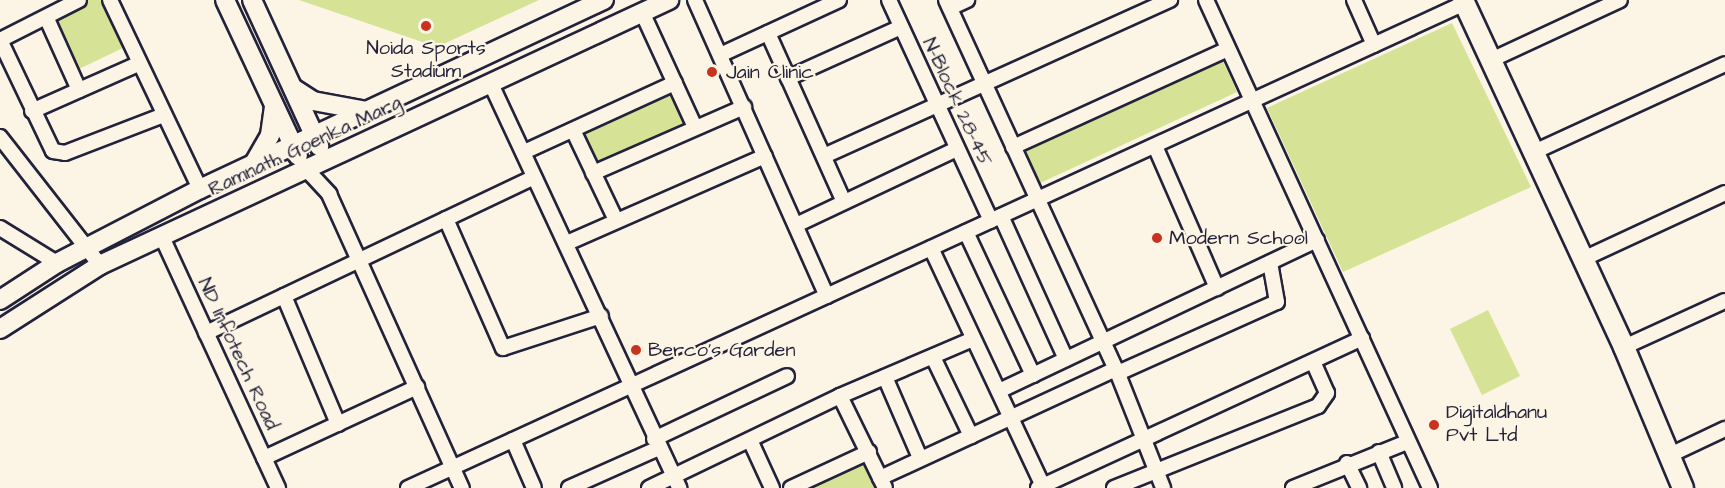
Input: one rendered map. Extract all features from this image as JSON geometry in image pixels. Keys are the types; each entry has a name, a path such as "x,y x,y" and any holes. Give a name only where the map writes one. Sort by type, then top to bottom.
{"main road":[{"path":"1464,2 1624,347 1685,486"}],"street":[{"path":"79,0 47,19 0,40 32,111 58,154 161,116"},
{"path":"110,0 161,116 200,189"},
{"path":"225,0 292,147 307,170 326,187 462,488"},
{"path":"252,0 327,161 326,187"},
{"name":"Ramnath Goenka Marg","path":"0,300 84,248 200,189 604,0"},
{"name":"Ramnath Goenka Marg","path":"0,329 100,266 669,0"},
{"path":"695,0 827,296"},
{"path":"720,55 839,0"},
{"name":"N-Block 28-45","path":"889,0 957,149 996,218 1066,359"},
{"path":"967,0 948,4 1117,371 1163,488"},
{"path":"824,156 983,81 1170,0"},
{"path":"1206,0 1430,488"},
{"path":"1354,0 1374,45"},
{"path":"1491,60 1620,0"},
{"path":"408,488 1464,2"},
{"path":"642,12 694,125"},
{"path":"47,19 79,90"},
{"path":"788,78 901,27"},
{"path":"768,33 844,202"},
{"path":"1013,147 1228,49"},
{"path":"32,111 138,64"},
{"path":"1534,152 1725,64"},
{"path":"524,153 675,83"},
{"path":"491,84 601,316 630,386 676,482"},
{"path":"293,88 313,101 368,111"},
{"path":"593,173 694,125 744,107"},
{"path":"253,165 270,135 274,108"},
{"path":"573,130 615,218"},
{"path":"0,137 100,266"},
{"path":"1155,146 1217,288"},
{"path":"796,225 957,149"},
{"path":"567,243 615,218 765,156"},
{"path":"206,333 534,177"},
{"path":"1583,259 1725,193"},
{"path":"446,219 503,348 601,316"},
{"path":"0,228 57,263"},
{"path":"966,232 1033,375"},
{"name":"ND Infotech Road","path":"162,237 278,488"},
{"path":"999,391 1317,240"},
{"path":"931,248 999,391 1041,487 1144,443 1362,338"},
{"path":"840,396 882,483 920,458 1010,416 1271,306 1279,296 1270,263"},
{"path":"284,296 338,424"},
{"path":"1624,347 1725,301"},
{"path":"650,488 676,482 750,440 840,396 973,339"},
{"path":"933,357 970,436"},
{"path":"1114,488 1318,406 1327,393 1313,362"},
{"path":"569,488 787,376"},
{"path":"885,377 920,458"},
{"path":"264,458 417,387"},
{"path":"1670,455 1725,429"},
{"path":"513,440 534,488"},
{"path":"750,440 772,488"},
{"path":"1293,488 1316,483 1347,463 1407,442"},
{"path":"791,488 869,452"},
{"path":"1379,453 1394,488"},
{"path":"1347,463 1359,488"}],"green space":[{"path":"79,0 106,0 129,45 77,70 49,14"},
{"name":"Noida Sports Stadium","path":"299,0 539,0 437,47"},
{"path":"1452,23 1531,187 1343,272 1267,108"},
{"path":"1222,59 1237,92 1038,184 1023,151"},
{"path":"672,89 688,124 596,166 580,132"},
{"path":"1488,310 1520,376 1482,395 1450,329"},
{"path":"865,461 878,488 804,488"}],"place":[{"name":"Noida Sports Stadium","path":"426,26"},
{"name":"Jain Clinic","path":"712,72"},
{"name":"Modern School","path":"1157,238"},
{"name":"Berco's Garden","path":"636,350"},
{"name":"Digitaldhanu Pvt Ltd","path":"1434,425"}]}
